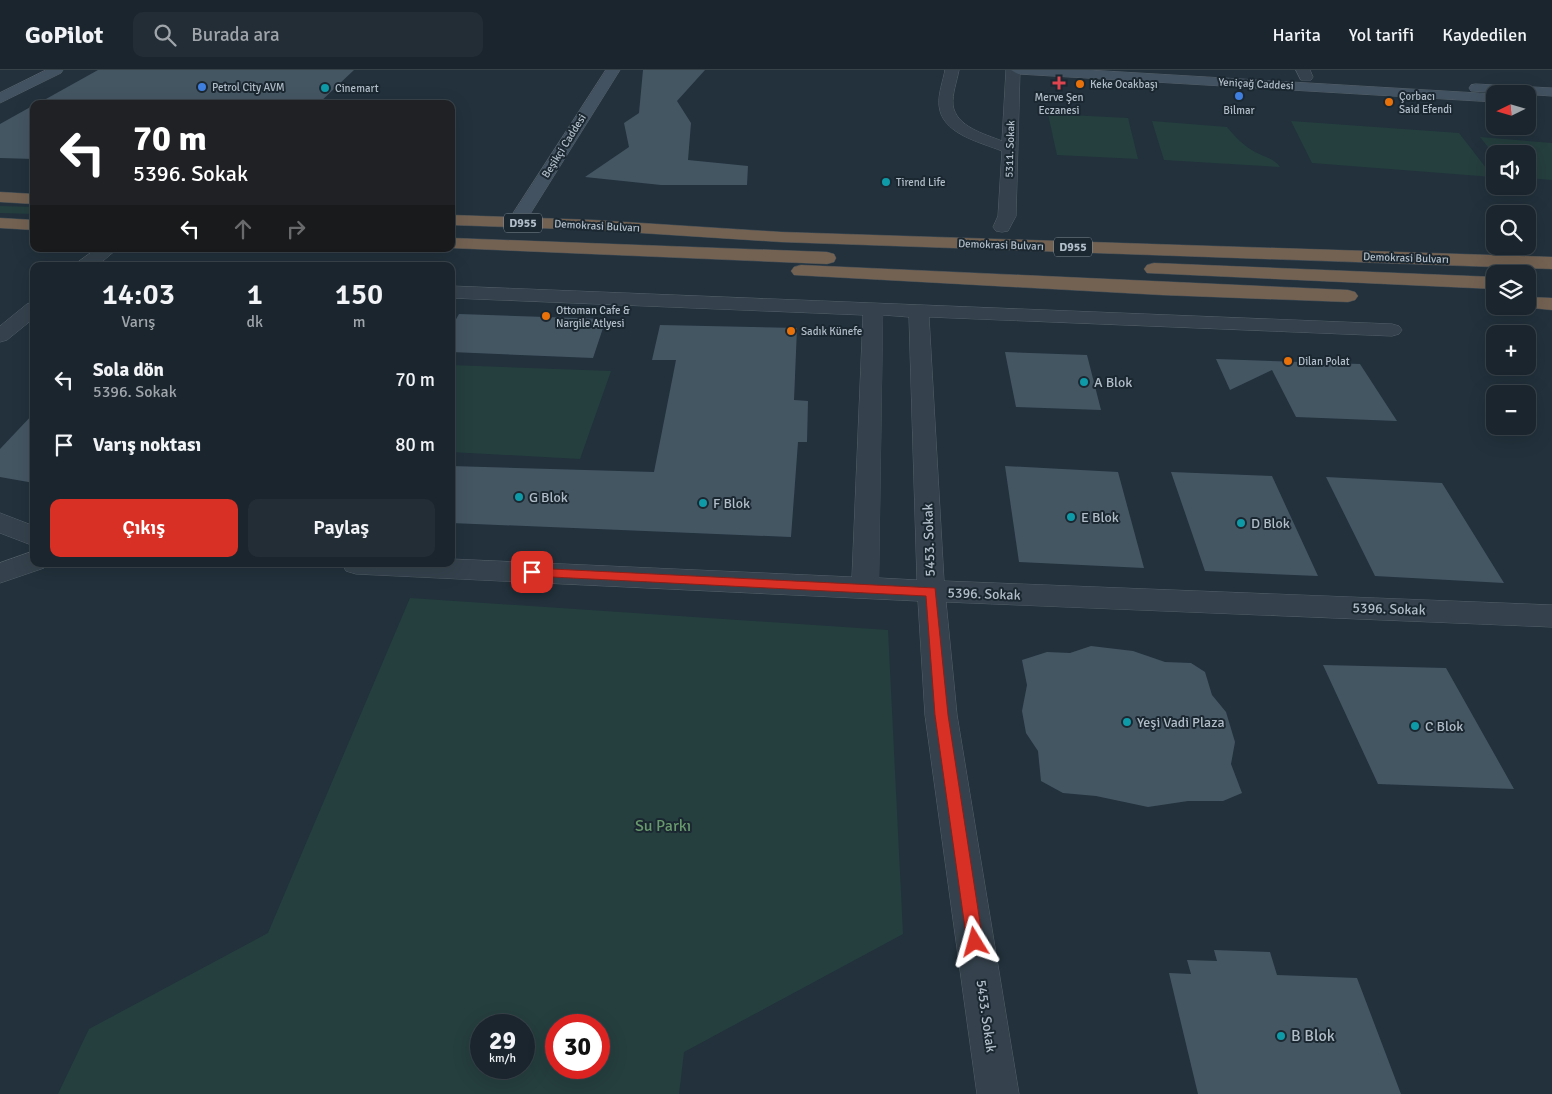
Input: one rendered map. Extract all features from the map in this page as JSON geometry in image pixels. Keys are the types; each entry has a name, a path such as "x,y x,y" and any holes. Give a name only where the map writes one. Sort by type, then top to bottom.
{"highway":[{"path":"0,198 30,199"},
{"name":"Demokrasi Bulvarı","path":"455,220 594,225 781,237 1552,263"},
{"path":"594,225 657,221 887,223"},
{"path":"0,223 30,225"},
{"path":"983,226 1021,228"},
{"path":"1385,240 1486,244"},
{"name":"Demokrasi Bulvarı","path":"455,243 1028,264"},
{"path":"1536,245 1552,246"},
{"path":"579,249 660,261 745,268 1362,297"},
{"name":"Demokrasi Bulvarı","path":"1137,268 1486,283"},
{"path":"1536,285 1552,286"},
{"path":"1536,303 1552,304"}],"street":[{"path":"0,99 56,70"},
{"name":"Beşikçi Caddesi","path":"516,223 613,70"},
{"path":"952,70 946,105 950,120 964,130 1010,149"},
{"name":"5311. Sokak","path":"1002,227 1007,216 1013,70"},
{"name":"Yeniçağ Caddesi","path":"1018,70 1486,97"},
{"name":"Yeniçağ Caddesi","path":"1196,70 1304,74 1552,92"},
{"path":"1536,100 1552,101"},
{"path":"90,262 104,252"},
{"path":"455,292 1392,330"},
{"path":"864,587 873,309"},
{"path":"0,336 30,311"},
{"name":"5453. Sokak","path":"920,311 931,592 941,715 998,1094"},
{"path":"0,522 30,535"},
{"path":"0,573 30,562"},
{"name":"5396. Sokak","path":"422,567 864,587 931,592 1552,616"}],"green space":[{"path":"1048,114 1128,118 1138,159 1057,155"},
{"path":"1152,121 1227,127 1247,147 1272,160 1280,167 1164,160"},
{"path":"1291,121 1459,133 1486,168 1486,176 1312,163"},
{"path":"1480,137 1552,143 1552,180 1536,179 1536,145 1486,145"},
{"path":"0,206 30,207 30,214 0,213"},
{"path":"455,365 611,371 580,459 455,452"},
{"name":"Su Parkı","path":"410,598 888,630 903,934 684,1052 679,1094 58,1094 89,1029 268,933"}],"building":[{"name":"Petrol City AVM","path":"98,70 354,70 322,100 44,100"},
{"path":"643,70 705,70 677,101 691,123 688,160 748,166 747,185 661,185 585,177 629,147 624,123 639,113"},
{"path":"30,107 30,159 0,158 0,124"},
{"path":"459,314 606,319 593,358 455,352 455,321"},
{"path":"660,325 797,328 794,400 808,401 807,442 798,442 791,537 455,523 455,466 654,472 676,360 652,360"},
{"path":"1005,352 1087,355 1101,410 1016,407"},
{"path":"1216,359 1360,364 1397,421 1296,417 1272,370 1230,390"},
{"path":"30,417 30,482 0,477 0,449"},
{"name":"E Blok","path":"1005,466 1118,472 1144,568 1019,562"},
{"name":"D Blok","path":"1171,472 1272,476 1318,576 1205,571"},
{"path":"1326,477 1442,483 1504,583 1375,576"},
{"name":"Yeşi Vadi Plaza","path":"1091,646 1133,651 1165,662 1191,663 1205,672 1212,695 1226,712 1235,742 1231,764 1242,793 1223,801 1188,801 1148,807 1096,796 1063,793 1041,781 1038,751 1026,733 1022,711 1027,685 1022,660 1047,652 1070,653"},
{"name":"C Blok","path":"1323,665 1446,668 1514,789 1378,784"},
{"name":"B Blok","path":"1214,950 1270,952 1277,975 1357,978 1401,1094 1198,1094 1169,973 1191,974 1187,960 1217,961"}],"place":[{"name":"Merve Şen Eczanesi","path":"1059,83"},
{"name":"Keke Ocakbaşı","path":"1080,84"},
{"name":"Petrol City AVM","path":"202,87"},
{"name":"Cinemart","path":"325,88"},
{"name":"Bilmar","path":"1239,96"},
{"name":"Çorbacı Said Efendi","path":"1389,102"},
{"name":"Tirend Life","path":"886,182"},
{"name":"Ottoman Cafe & Nargile Atlyesi","path":"546,316"},
{"name":"Sadık Künefe","path":"791,331"},
{"name":"Dilan Polat","path":"1288,361"},
{"name":"A Blok","path":"1084,382"},
{"name":"G Blok","path":"519,497"},
{"name":"F Blok","path":"703,503"},
{"name":"E Blok","path":"1071,517"},
{"name":"D Blok","path":"1241,523"},
{"name":"Yeşi Vadi Plaza","path":"1127,722"},
{"name":"C Blok","path":"1415,726"},
{"name":"B Blok","path":"1281,1036"}],"route":[{"path":"532,572 864,587 931,592 941,715 975,942"}]}
